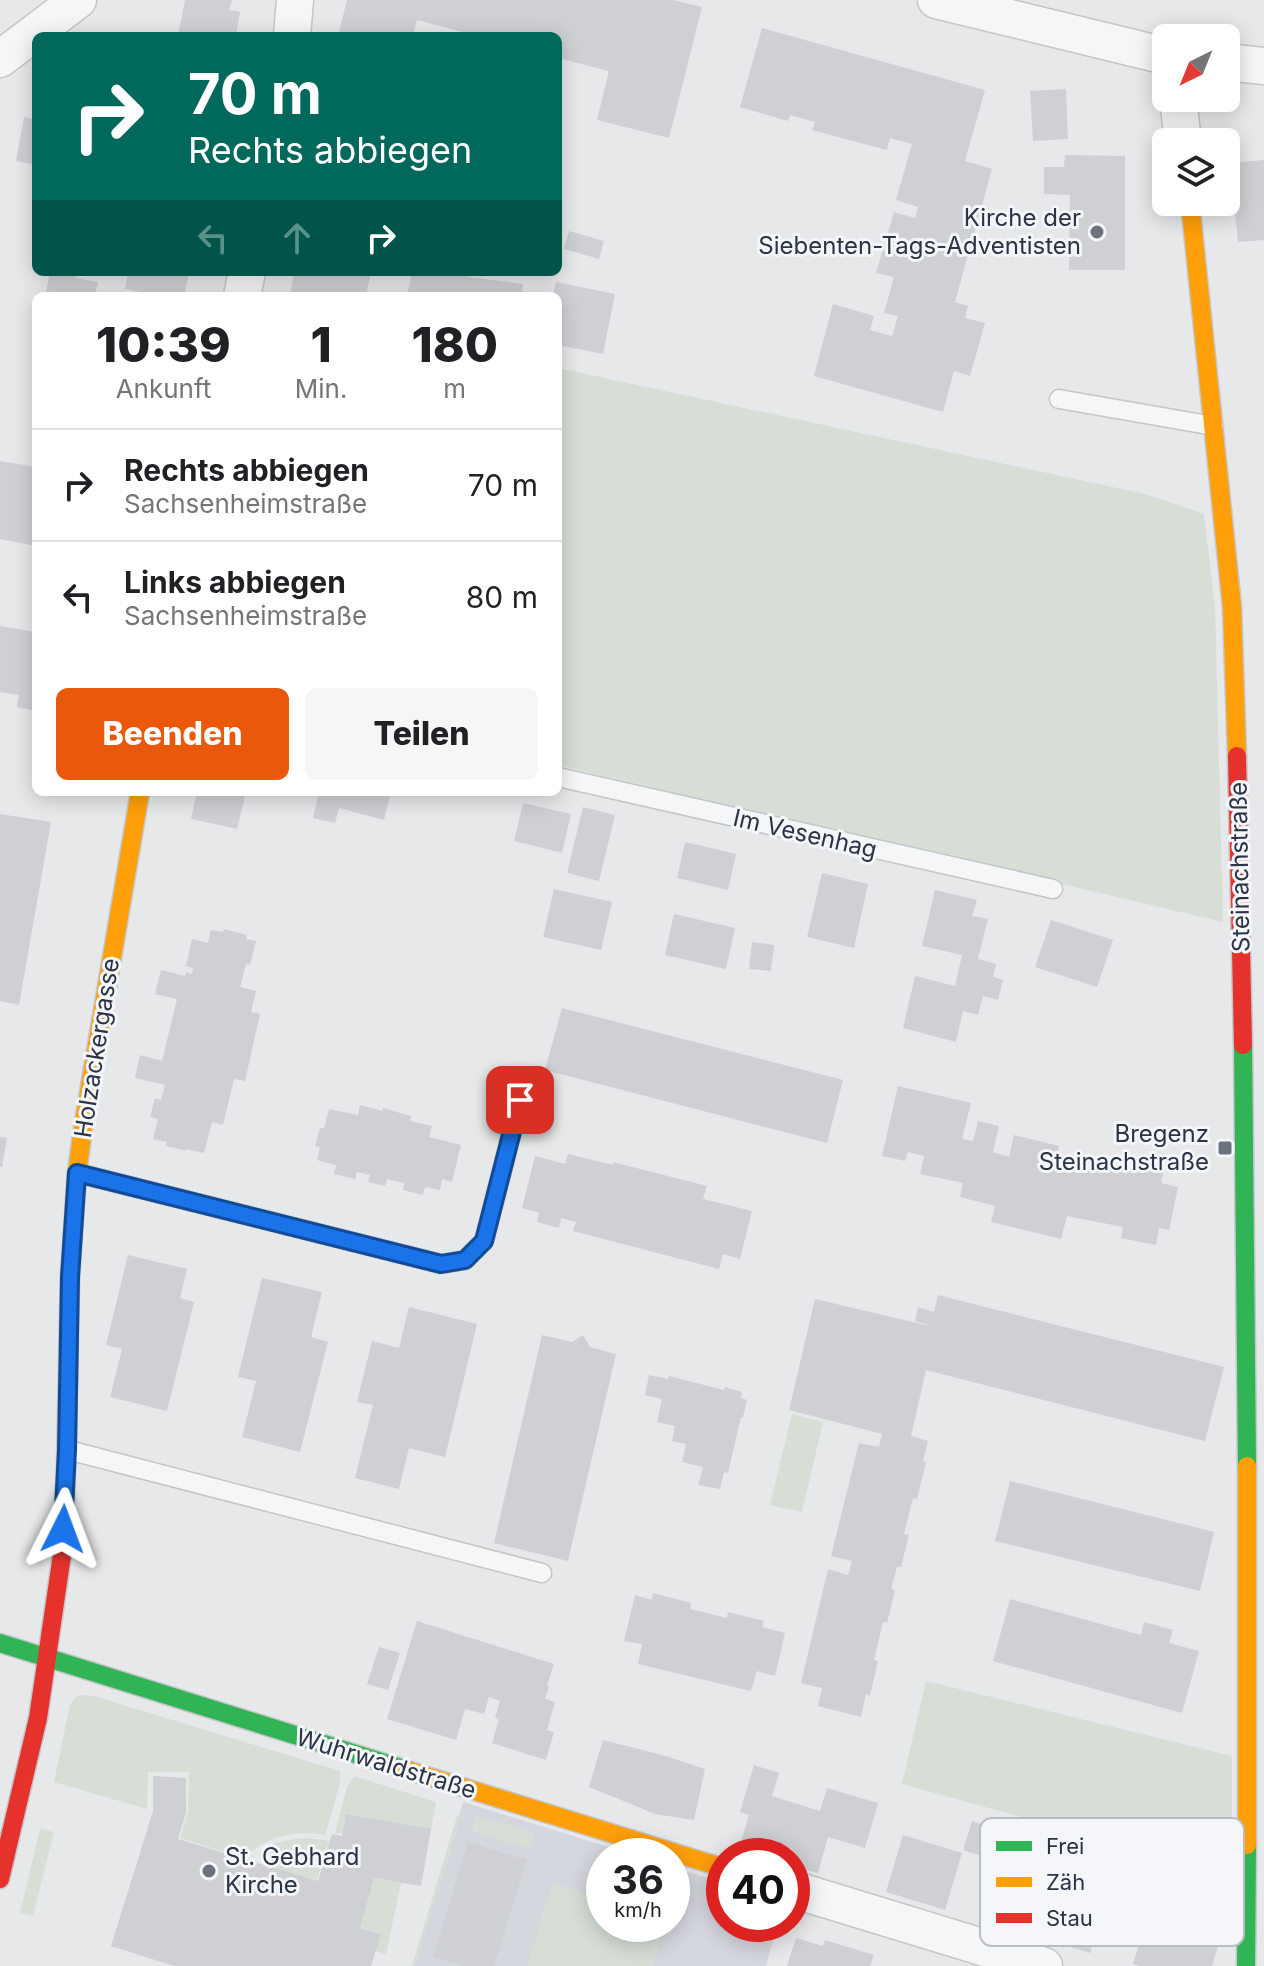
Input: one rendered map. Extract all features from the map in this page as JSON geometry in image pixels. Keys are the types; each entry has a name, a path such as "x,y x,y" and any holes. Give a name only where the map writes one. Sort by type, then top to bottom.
{"street":[{"path":"292,32 295,0"},
{"path":"936,0 1152,53"},
{"path":"0,59 53,6"},
{"path":"1240,63 1264,66"},
{"name":"Steinachstraße","path":"1192,216 1232,607 1240,818 1256,1553 1246,1966"},
{"name":"Holzackergasse","path":"0,1879 3,1851 38,1718 62,1555 70,1277 77,1173 139,796"},
{"name":"Wuhrwaldstraße","path":"0,1643 706,1862"},
{"path":"810,1894 1044,1966"}],"lane":[{"path":"1059,399 1214,426"},
{"name":"Im Vesenhag","path":"562,778 1053,889"},
{"path":"77,1173 441,1264 465,1260 484,1241 520,1100"},
{"path":"67,1450 542,1573"}],"shaded area":[{"path":"562,369 1145,494 1204,514 1215,607 1223,922 562,766"},
{"path":"792,1414 823,1422 802,1512 770,1505"},
{"path":"926,1681 1232,1756 1232,1818 1025,1818 902,1784"},
{"path":"79,1695 94,1696 340,1771 340,1784 325,1835 302,1833 282,1836 263,1844 244,1858 180,1838 188,1812 189,1772 148,1772 147,1809 54,1782 70,1705"},
{"path":"354,1776 436,1802 431,1829 346,1814 342,1833 335,1833 347,1787"},
{"path":"463,1802 586,1840 586,1942 690,1942 690,1873 706,1877 706,1942 773,1942 766,1966 413,1966"},
{"path":"476,1815 535,1833 531,1849 472,1832"},
{"path":"457,1816 461,1816 415,1966 412,1966"},
{"path":"40,1829 54,1832 33,1916 20,1913"},
{"path":"308,1838 329,1841 317,1880 277,1868 260,1851 277,1843"},
{"path":"374,1878 401,1883 386,1954 375,1951 381,1934 360,1928"},
{"path":"552,1883 586,1893 586,1942 660,1942 653,1966 527,1966"}],"building":[{"path":"185,0 232,0 229,10 240,12 237,32 179,32"},
{"path":"347,0 673,0 702,7 669,138 597,120 609,71 562,59 562,32 462,32 417,20 414,32 339,32"},
{"path":"762,28 985,90 965,161 992,169 955,302 968,306 965,318 985,323 970,376 954,371 943,412 814,376 833,304 874,316 870,330 892,336 898,316 884,313 894,277 876,273 894,212 915,218 918,207 896,200 912,144 890,138 887,150 812,130 815,122 790,115 788,121 740,107"},
{"path":"1066,89 1068,139 1033,141 1030,91"},
{"path":"24,117 32,118 32,164 16,161"},
{"name":"Kirche der Siebenten-Tags-Adventisten","path":"1065,155 1125,156 1125,270 1069,270 1070,195 1044,194 1044,167 1064,167"},
{"path":"1264,160 1264,240 1238,242 1235,216 1240,216 1240,162"},
{"path":"569,231 604,241 599,259 564,249"},
{"path":"49,276 75,276 98,282 96,292 46,292"},
{"path":"127,276 188,276 185,292 125,289"},
{"path":"293,276 370,276 367,292 291,292"},
{"path":"411,276 468,276 523,284 522,292 408,292"},
{"path":"556,282 615,294 603,354 562,346 562,292 554,292"},
{"path":"0,461 32,466 32,545 0,539"},
{"path":"0,626 32,631 32,710 17,707 19,695 0,692"},
{"path":"196,796 245,796 237,829 191,819"},
{"path":"318,796 390,796 384,820 339,808 335,823 313,818"},
{"path":"523,803 571,814 562,853 514,841"},
{"path":"583,807 615,815 599,881 567,873"},
{"path":"0,814 51,822 19,1005 0,1001"},
{"path":"685,842 736,854 728,890 677,878"},
{"path":"822,873 868,884 854,948 807,937"},
{"path":"554,889 612,902 601,950 543,937"},
{"path":"935,890 977,900 972,916 988,919 978,959 996,964 993,977 1003,980 998,1000 983,996 978,1015 963,1011 956,1042 903,1028 915,976 955,986 962,955 922,946"},
{"path":"674,914 735,928 726,969 665,955"},
{"path":"1051,920 1113,940 1097,987 1035,967"},
{"path":"224,929 247,935 246,939 256,941 240,987 256,991 251,1012 260,1014 245,1081 234,1079 223,1125 212,1122 204,1153 186,1151 153,1139 158,1119 150,1117 155,1098 161,1100 165,1085 135,1078 140,1055 162,1061 177,999 155,994 161,970 185,976 186,972 192,974 193,968 186,966 192,939 208,943 211,930 223,932"},
{"path":"752,942 774,945 771,971 749,969"},
{"path":"562,1008 843,1080 827,1143 545,1070"},
{"path":"898,1086 971,1103 962,1139 973,1141 978,1121 999,1126 993,1152 1009,1157 1014,1135 1059,1146 1055,1165 1084,1172 1088,1157 1134,1169 1136,1159 1165,1165 1161,1183 1178,1187 1169,1230 1159,1228 1156,1245 1121,1238 1123,1227 1067,1216 1061,1239 991,1222 995,1206 960,1197 963,1183 920,1174 924,1156 908,1152 905,1161 882,1156"},
{"path":"360,1105 411,1116 410,1121 432,1126 429,1137 461,1145 452,1182 442,1179 440,1190 425,1187 423,1195 403,1190 404,1183 387,1179 385,1186 368,1182 370,1175 357,1172 355,1179 334,1174 336,1165 317,1160 320,1147 315,1146 329,1109 358,1115"},
{"path":"0,1137 7,1138 2,1167 0,1167"},
{"path":"568,1154 707,1186 703,1199 752,1211 740,1259 723,1254 719,1269 573,1231 576,1222 561,1218 559,1228 537,1222 539,1213 522,1208 535,1156 565,1164"},
{"path":"128,1255 187,1269 180,1298 194,1302 167,1411 110,1397 122,1349 106,1345"},
{"path":"262,1278 322,1292 311,1337 328,1342 300,1452 242,1437 256,1381 238,1377"},
{"path":"938,1295 1224,1367 1205,1441 926,1370 911,1436 928,1441 923,1462 926,1462 917,1499 913,1498 904,1534 909,1535 901,1567 897,1567 891,1589 895,1590 887,1623 883,1622 870,1696 866,1694 861,1717 818,1706 822,1688 801,1683 828,1569 848,1575 852,1561 831,1556 859,1443 879,1447 882,1434 789,1410 815,1299 934,1327 915,1321 918,1307 934,1312"},
{"path":"409,1307 477,1324 445,1457 409,1448 399,1489 355,1478 373,1405 357,1402 372,1341 399,1348"},
{"path":"542,1335 572,1342 583,1335 590,1347 616,1354 568,1561 494,1543"},
{"path":"649,1375 668,1379 669,1376 724,1390 725,1387 742,1392 741,1398 747,1400 728,1473 724,1472 720,1489 698,1485 703,1467 682,1462 686,1444 672,1441 675,1426 657,1422 662,1399 645,1395"},
{"path":"1010,1481 1214,1532 1200,1591 995,1541"},
{"path":"653,1593 691,1603 690,1609 727,1618 728,1612 764,1621 762,1627 785,1633 775,1676 757,1671 751,1691 638,1664 642,1644 624,1641 635,1595 652,1600"},
{"path":"1010,1599 1141,1635 1144,1622 1173,1630 1169,1643 1199,1651 1182,1713 993,1661"},
{"path":"417,1621 554,1664 545,1699 555,1702 547,1730 554,1732 546,1760 492,1743 500,1701 489,1697 484,1714 465,1709 456,1740 387,1719"},
{"path":"379,1647 400,1653 388,1690 367,1684"},
{"path":"603,1740 705,1769 694,1820 655,1814 589,1787"},
{"path":"754,1765 779,1773 772,1796 820,1811 827,1788 878,1803 865,1848 828,1837 818,1873 810,1871 810,1838 742,1838 749,1815 740,1812"},
{"name":"St. Gebhard Kirche","path":"153,1776 186,1778 186,1812 178,1839 318,1881 332,1834 342,1836 346,1814 431,1829 421,1886 374,1878 360,1928 381,1934 371,1966 174,1966 111,1946 153,1811"},
{"path":"972,1821 980,1823 980,1856 963,1850"},
{"path":"903,1835 962,1853 945,1910 886,1892"},
{"path":"468,1842 527,1860 494,1966 463,1966 433,1957"},
{"path":"825,1940 874,1955 870,1966 787,1966 795,1942 823,1946"},
{"path":"1068,1946 1092,1946 1090,1953"},
{"path":"1138,1946 1218,1946 1212,1966 1133,1964"}],"traffic: fast":[{"path":"1243,1045 1247,1466"},
{"path":"0,1643 407,1770"},
{"path":"1246,1966 1247,1845"}],"traffic: slow":[{"path":"1191,216 1232,607 1237,756"},
{"path":"66,1468 70,1277 77,1173 139,796"},
{"path":"1247,1466 1247,1845"},
{"path":"407,1770 706,1862"}],"traffic: jam":[{"path":"1237,756 1243,1045"},
{"path":"0,1879 38,1718 62,1555 66,1468"}],"place":[{"name":"Kirche der Siebenten-Tags-Adventisten","path":"1097,232"},
{"name":"Bregenz Steinachstraße","path":"1225,1148"},
{"name":"St. Gebhard Kirche","path":"209,1871"}],"route":[{"path":"63,1529 70,1277 77,1173 441,1264 465,1260 484,1241 520,1100"}]}
